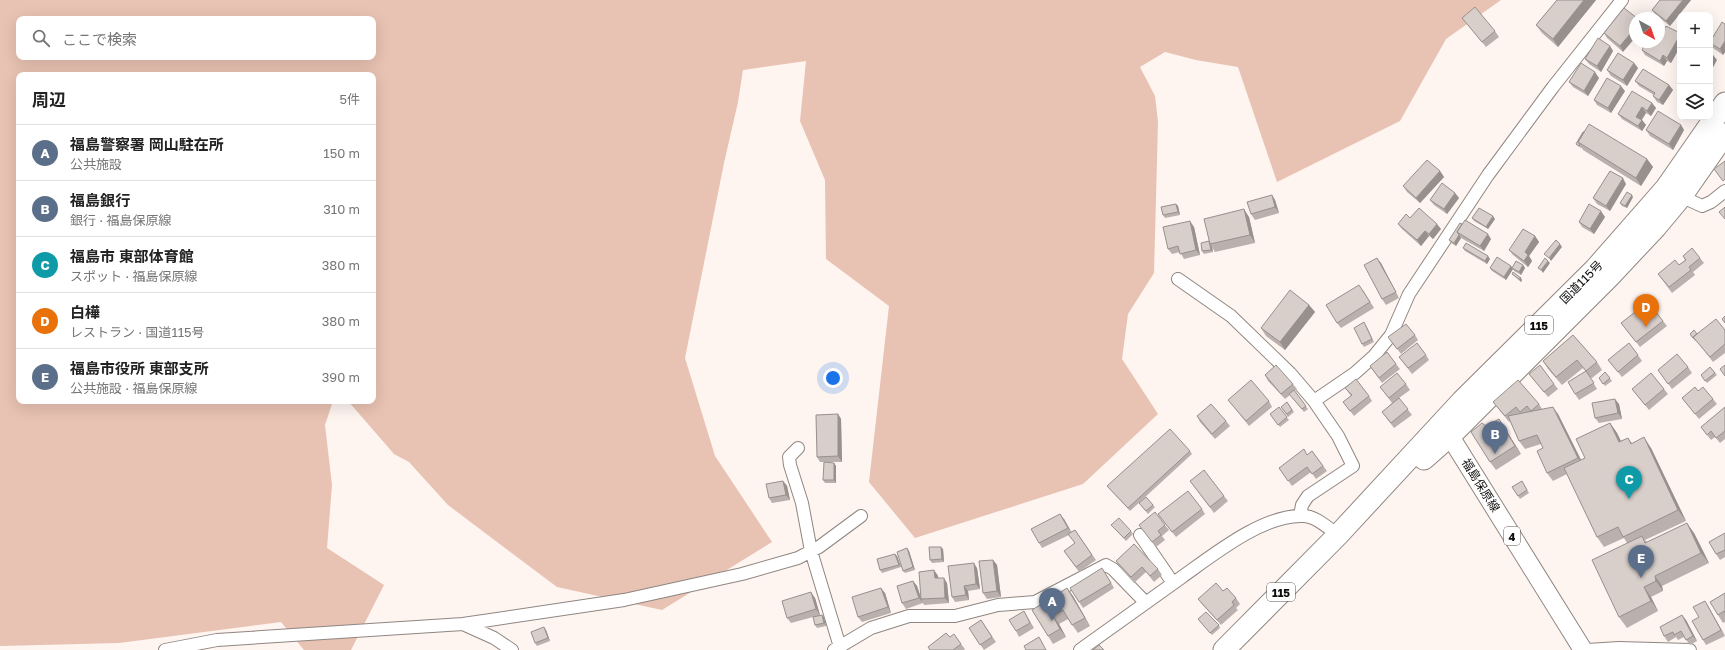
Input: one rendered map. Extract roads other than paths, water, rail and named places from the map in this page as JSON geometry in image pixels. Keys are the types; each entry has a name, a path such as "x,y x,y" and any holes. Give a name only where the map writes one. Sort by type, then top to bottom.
{"highway":[{"name":"国道115号","path":"1673,193 1725,103"},
{"name":"国道115号","path":"1224,650 1338,534 1446,430 1462,401 1673,193 1725,134"}],"main road":[{"name":"福島保原線","path":"1446,430 1583,650"}],"street":[{"path":"1314,401 1355,373 1374,356 1391,335 1409,294 1484,181 1553,87 1622,0"},
{"path":"1673,193 1702,206 1711,202 1725,191"},
{"path":"1178,279 1230,316 1290,373 1314,401 1338,436 1353,466 1308,496 1302,505 1300,516"},
{"path":"798,448 789,457 790,465 802,502 811,551 837,648 871,628 909,616 955,616 998,604 1035,602 1106,565 1113,569 1146,603"},
{"path":"165,650 218,640 463,624 624,600 742,574 798,558 811,551 861,516"},
{"path":"1080,650 1173,583 1244,535 1272,522 1300,516 1316,520 1338,534"},
{"path":"1140,536 1173,583"},
{"path":"463,624 494,638 512,650"},
{"path":"1587,650 1619,648 1690,650"}],"place":[{"name":"白樺","path":"1646,327"},
{"name":"福島銀行","path":"1495,454"},
{"name":"福島市 東部体育館","path":"1629,499"},
{"name":"福島市役所 東部支所","path":"1641,578"},
{"name":"福島警察署 岡山駐在所","path":"1052,621"}]}
